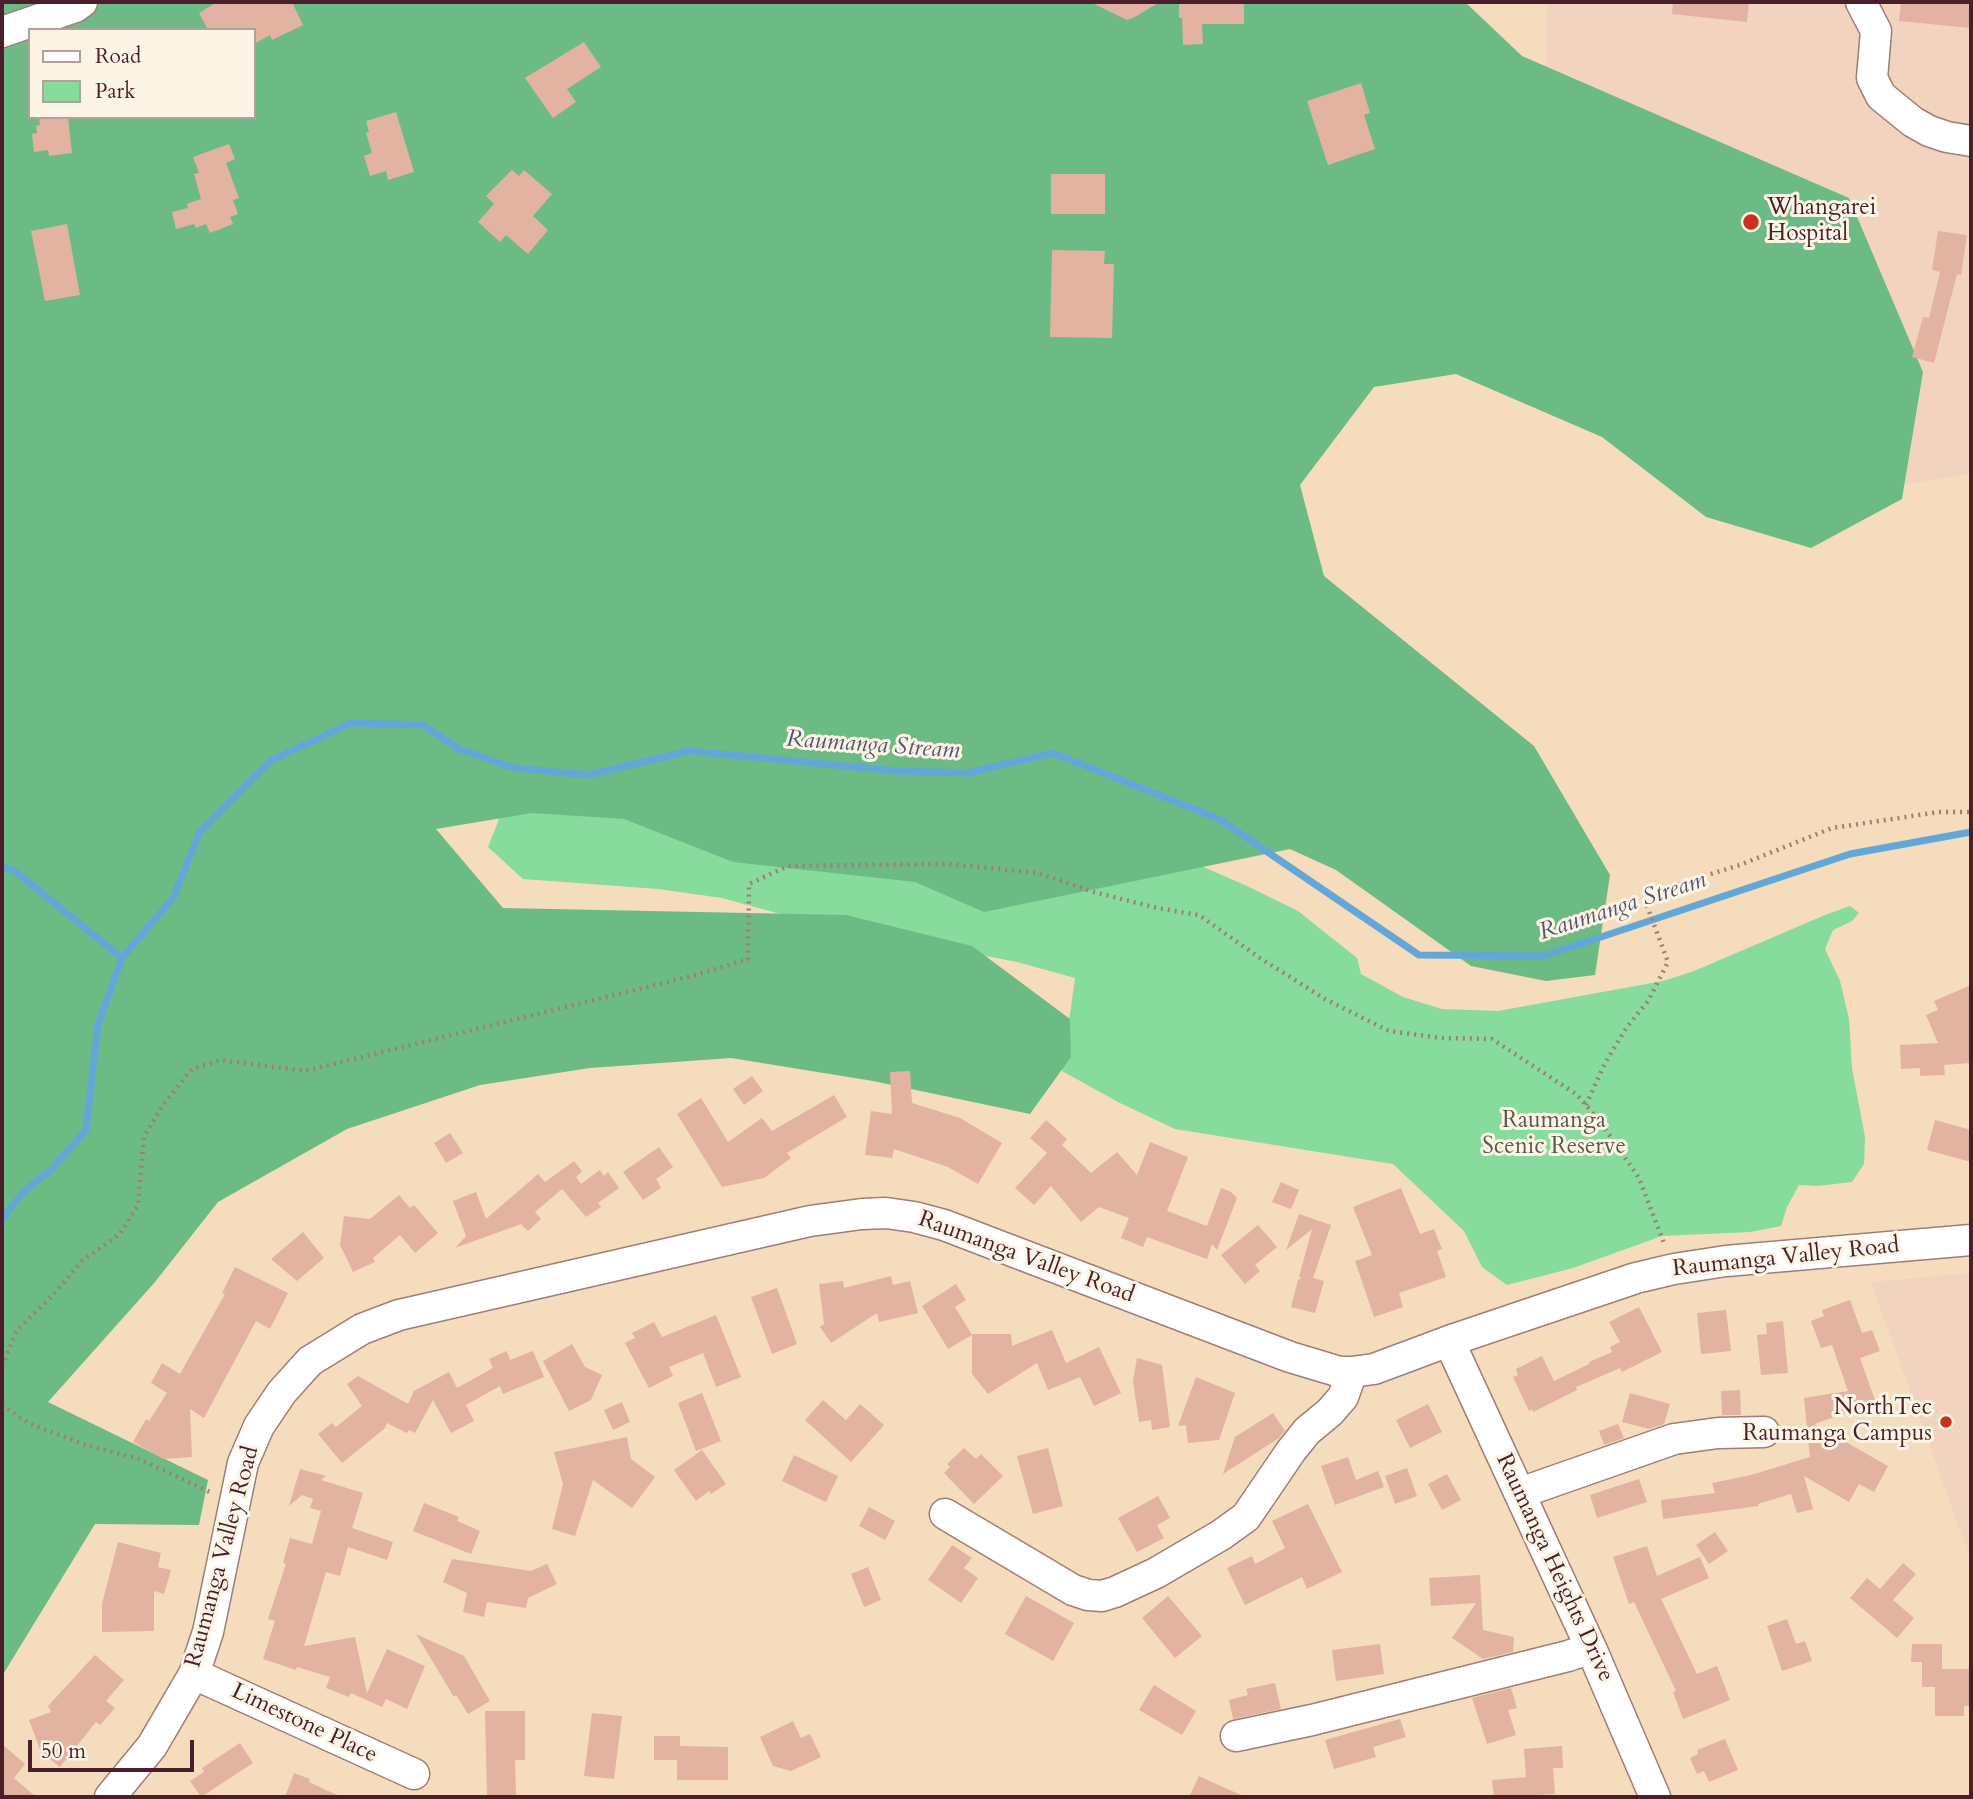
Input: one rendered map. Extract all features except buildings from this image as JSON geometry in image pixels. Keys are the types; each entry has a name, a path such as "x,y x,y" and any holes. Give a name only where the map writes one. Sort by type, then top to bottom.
{"street":[{"path":"1861,2 1876,31 1872,78 1881,96 1913,122 1929,131 1971,141"},
{"path":"2,32 32,11 78,4"},
{"name":"Raumanga Valley Road","path":"110,1797 152,1746 194,1674 208,1632 243,1463 259,1426 282,1392 310,1361 362,1329 412,1312 810,1222 849,1215 886,1213 944,1225 1290,1357 1340,1372 1352,1372 1374,1369 1636,1278 1674,1269 1726,1261 1971,1240"},
{"name":"Raumanga Heights Drive","path":"1449,1341 1591,1648 1655,1797"},
{"path":"945,1514 1073,1590 1088,1595 1115,1592 1200,1548 1246,1517 1307,1431 1343,1397 1352,1372"},
{"path":"1520,1493 1674,1439 1718,1433 1764,1432"},
{"path":"1236,1736 1312,1720 1591,1648"},
{"name":"Limestone Place","path":"194,1674 414,1774"}],"path":[{"path":"1586,1105 1605,1063 1627,1027 1648,1001 1668,962 1643,895 1740,865 1832,828 1939,812 1971,812"},
{"path":"2,1366 17,1330 82,1261 120,1234 138,1205 144,1137 162,1106 192,1069 221,1060 304,1071 696,975 748,959 749,884 788,866 948,863 1038,873 1094,892 1157,908 1199,915 1325,999 1390,1031 1441,1038 1492,1039 1576,1094 1606,1130 1639,1178 1674,1269"},
{"path":"2,1405 30,1424 86,1445 139,1459 235,1502"}],"shaded area":[{"name":"Whangarei Hospital","path":"1547,2 1971,2 1971,474 1868,490 1546,73"},
{"name":"NorthTec Raumanga Campus","path":"1971,1273 1971,1561 1871,1282"}],"green space":[{"path":"2,2 1465,2 1522,56 1849,198 1923,372 1902,499 1811,548 1706,517 1602,437 1456,374 1374,387 1300,485 1324,576 1534,746 1610,875 1595,975 1546,981 1471,966 1336,870 1290,849 984,912 915,882 733,862 624,819 532,813 436,829 503,908 846,915 972,946 1070,1019 1071,1057 1030,1114 873,1081 731,1058 590,1068 480,1085 347,1129 218,1202 155,1282 48,1402 208,1480 199,1525 95,1524 2,1676"},
{"name":"Raumanga Scenic Reserve","path":"507,799 1192,862 1298,911 1357,958 1361,974 1403,997 1442,1009 1498,1011 1663,981 1694,971 1850,906 1859,913 1852,921 1833,930 1825,949 1840,981 1849,1019 1852,1068 1865,1137 1864,1164 1852,1182 1799,1185 1787,1207 1781,1226 1750,1232 1662,1236 1573,1268 1507,1285 1482,1267 1464,1231 1393,1164 1175,1129 1062,1071 1075,978 1017,962 806,921 722,898 658,889 523,879 488,847"}],"waterway":[{"name":"Raumanga Stream","path":"2,1220 23,1192 51,1170 86,1130 98,1024 122,958 173,898 200,832 270,761 351,723 423,725 459,749 514,768 588,775 689,751 896,771 968,773 1053,753 1219,819 1419,955 1544,956 1850,854 1971,832"},
{"path":"2,867 15,871 122,958"}],"place":[{"name":"Whangarei Hospital","path":"1751,222"},
{"name":"NorthTec Raumanga Campus","path":"1946,1422"}]}
